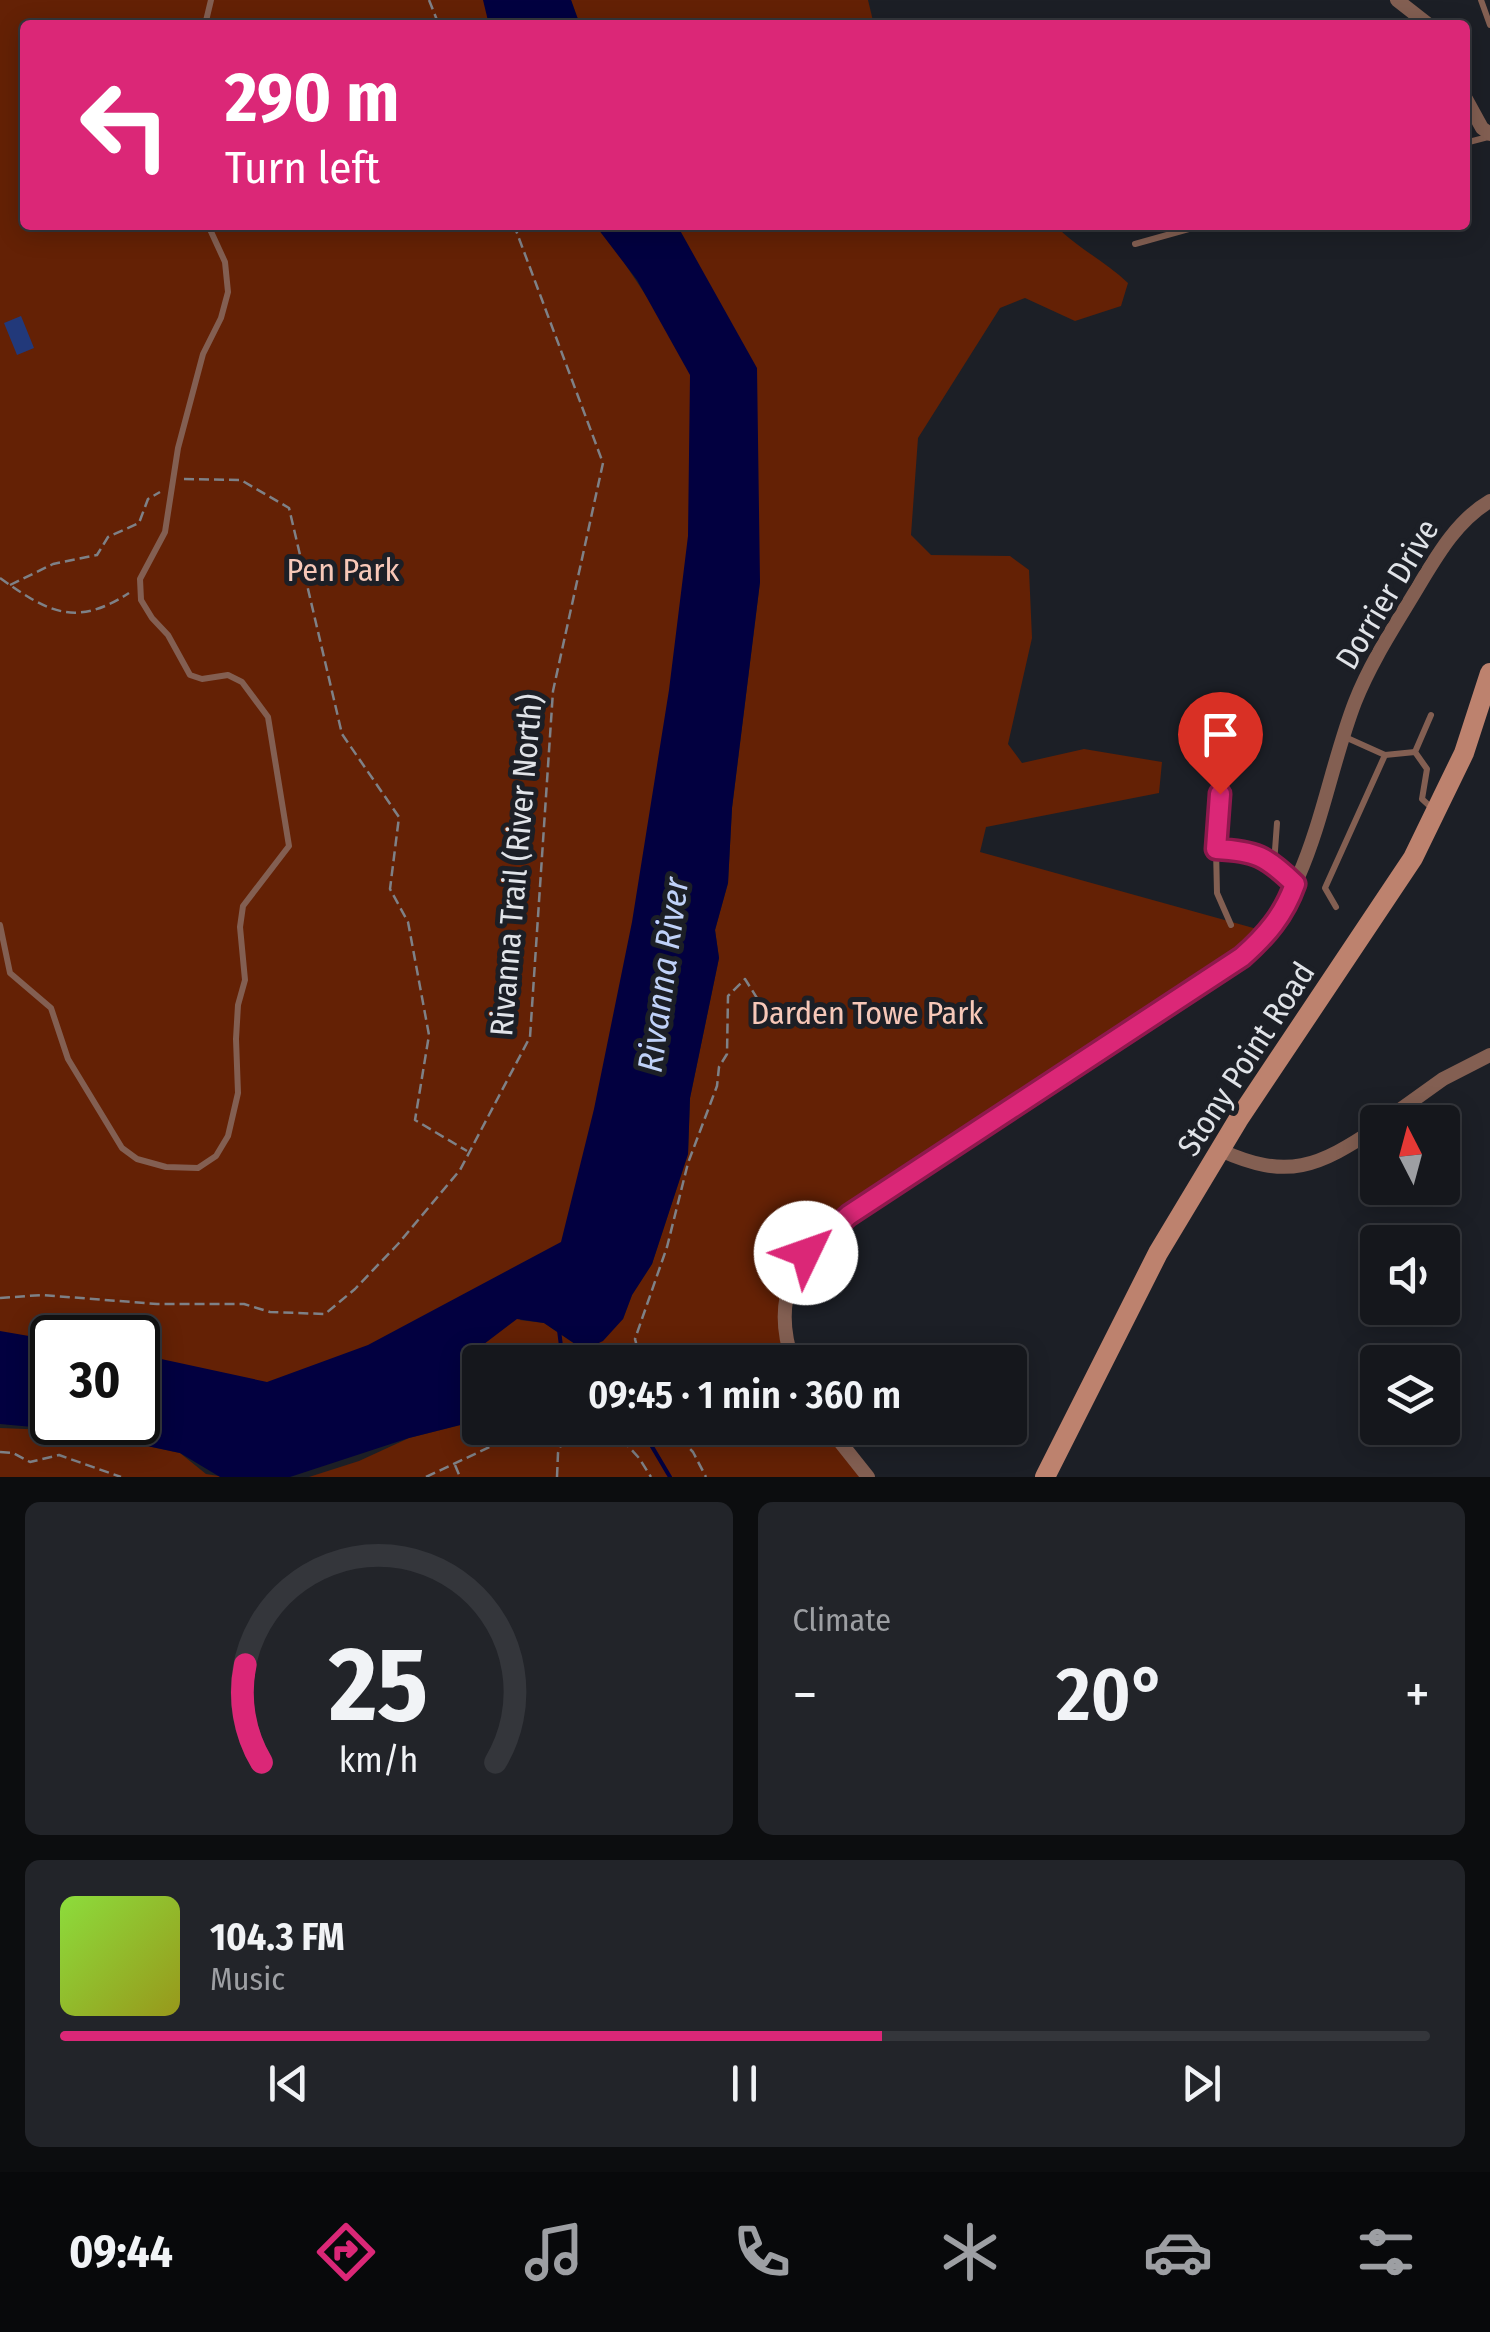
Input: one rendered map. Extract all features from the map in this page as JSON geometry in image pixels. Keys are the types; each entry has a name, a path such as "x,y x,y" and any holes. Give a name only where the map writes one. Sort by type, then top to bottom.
{"main road":[{"name":"Stony Point Road","path":"1045,1477 1150,1270 1220,1150 1384,906 1437,813 1464,754 1490,673"}],"street":[{"path":"1398,0 1423,20"},
{"path":"1470,106 1490,135"},
{"name":"Dorrier Drive","path":"789,1345 785,1326 789,1285 796,1268 822,1236 1242,957 1274,925 1295,884 1355,702 1378,654 1429,568 1466,519 1490,502"},
{"path":"1407,1105 1443,1079 1490,1055"},
{"path":"1220,1150 1251,1164 1285,1168 1325,1158 1360,1137"},
{"path":"843,1445 868,1477"}],"lane":[{"path":"1481,0 1490,25"},
{"path":"0,925 10,974 51,1008 68,1060 122,1148 137,1159 166,1167 198,1168 216,1156 228,1136 238,1093 238,1005 245,980 240,927 243,906 288,846 288,829 276,779 268,717 242,682 228,675 202,679 190,674 168,635 141,600 140,584 166,532 178,448 202,354 221,318 228,292 225,262 210,230"},
{"path":"1135,244 1185,230"},
{"path":"1415,752 1431,715"},
{"path":"1344,737 1385,755 1415,752"},
{"path":"1415,752 1428,769 1422,800 1437,813"},
{"path":"1336,907 1325,888 1385,755"},
{"path":"1220,794 1218,893 1231,925"},
{"path":"1274,864 1278,824"},
{"path":"1216,849 1252,851 1274,864 1295,884"}],"path":[{"name":"Rivanna Trail (River North)","path":"0,1298 42,1295 157,1304 244,1304 270,1312 326,1314 398,1244 460,1170 530,1036 553,690 603,462 516,230"},
{"path":"10,585 53,564 97,555 108,537 139,523 148,499 188,476 241,480 289,508 342,734 399,817 390,890 408,922 429,1034 415,1120 468,1152"},
{"path":"0,578 46,606 75,615 112,604 140,584"},
{"path":"637,1345 688,1163 717,1086 719,1067 727,1054 728,996 745,979 762,1006"},
{"path":"426,1477 490,1445"},
{"path":"557,1477 561,1445"},
{"path":"627,1445 651,1477"},
{"path":"686,1445 706,1477"},
{"path":"0,1452 13,1453 30,1462 59,1455 121,1477"},
{"path":"455,1464 460,1477"}],"green space":[{"name":"Pen Park","path":"0,0 495,0 499,20 20,20 20,230 602,230 691,363 692,513 679,680 602,1190 520,1320 544,1323 577,1345 462,1345 462,1360 433,1379 160,1395 160,1315 30,1315 30,1375 0,1369"},
{"path":"571,0 868,0 873,20 578,20"},
{"name":"Pen Park","path":"677,230 1060,230 1128,283 1121,306 1075,321 1025,298 1000,308 918,438 911,535 931,555 1010,556 1029,570 1032,638 1008,744 1022,763 1084,749 1162,762 1159,793 986,827 980,852 1257,929 1244,960 821,1239 791,1297 793,1345 590,1345 623,1319 632,1295 652,1264 688,1154 690,1098 719,958 715,930 728,883 732,808 760,582"},
{"path":"462,1425 462,1445 846,1445 872,1477 309,1477 359,1461 409,1438"},
{"path":"0,1428 30,1429 30,1445 143,1445 180,1453 206,1474 225,1477 0,1477"}],"water":[{"path":"483,0 571,0 578,20 488,20"},
{"name":"Rivanna River","path":"599,230 680,230 757,368 760,582 732,808 728,883 715,930 719,958 690,1098 688,1154 652,1264 632,1295 623,1319 595,1345 577,1345 544,1323 517,1319 483,1345 462,1345 462,1425 290,1477 220,1477 180,1453 143,1445 160,1445 160,1359 267,1382 368,1345 561,1242 594,1109 632,922 669,690 688,536 690,375 637,280"},
{"path":"0,1331 30,1336 30,1427 0,1424"}],"building":[{"path":"21,316 34,348 17,355 4,323"}],"waterway":[{"path":"559,1330 561,1345"},
{"path":"651,1445 670,1477"}],"route":[{"path":"806,1253 849,1215 1242,957 1262,940 1284,909 1295,884 1274,864 1252,851 1216,849 1220,794"}],"park label":[{"name":"Darden Towe Park","path":"867,1013"}]}
